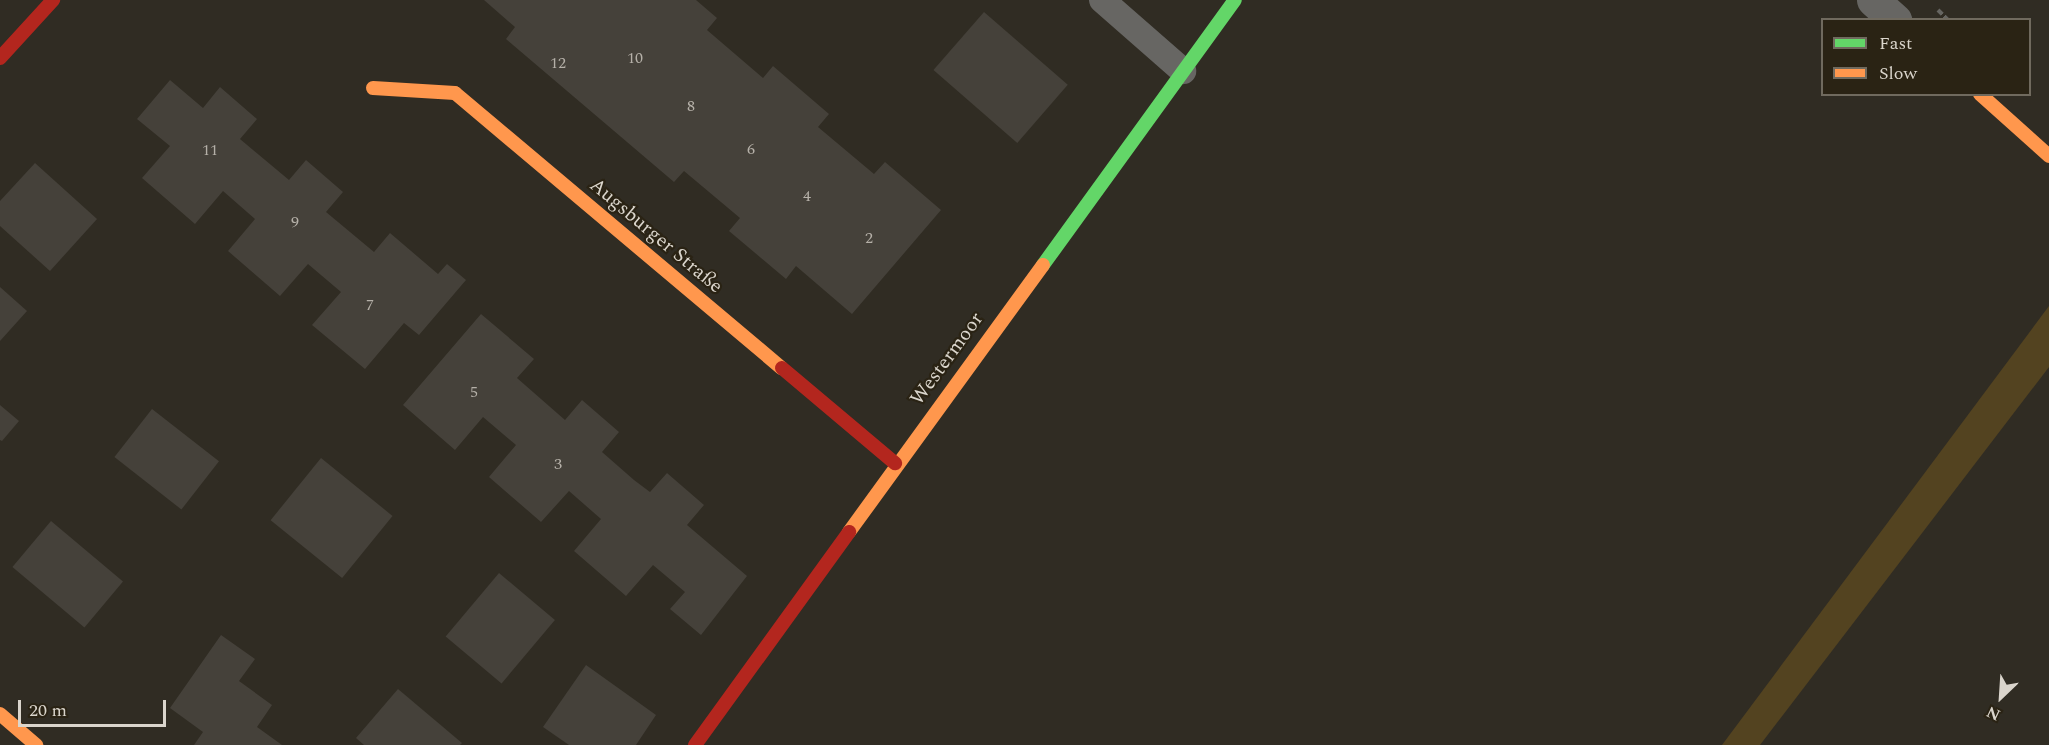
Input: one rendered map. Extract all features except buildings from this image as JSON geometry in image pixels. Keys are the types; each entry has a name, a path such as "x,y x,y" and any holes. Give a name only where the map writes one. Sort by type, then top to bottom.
{"street":[{"path":"0,58 53,0"},
{"name":"Westermoor","path":"695,745 895,463 1235,0"},
{"path":"1873,0 1893,18"},
{"name":"Augsburger Straße","path":"373,88 455,93 895,463"},
{"path":"1982,96 2049,156"},
{"path":"0,714 36,745"}],"lane":[{"path":"1102,0 1183,71"}],"shaded area":[{"path":"2049,306 2049,367 1760,745 1722,745"}],"traffic: fast":[{"path":"1043,265 1235,0"}],"traffic: slow":[{"path":"373,88 455,93 782,368"},
{"path":"1982,96 2049,156"},
{"path":"849,532 1043,265"},
{"path":"0,714 36,745"}],"traffic: jam":[{"path":"0,58 53,0"},
{"path":"782,368 895,463"},
{"path":"695,745 849,532"}]}
